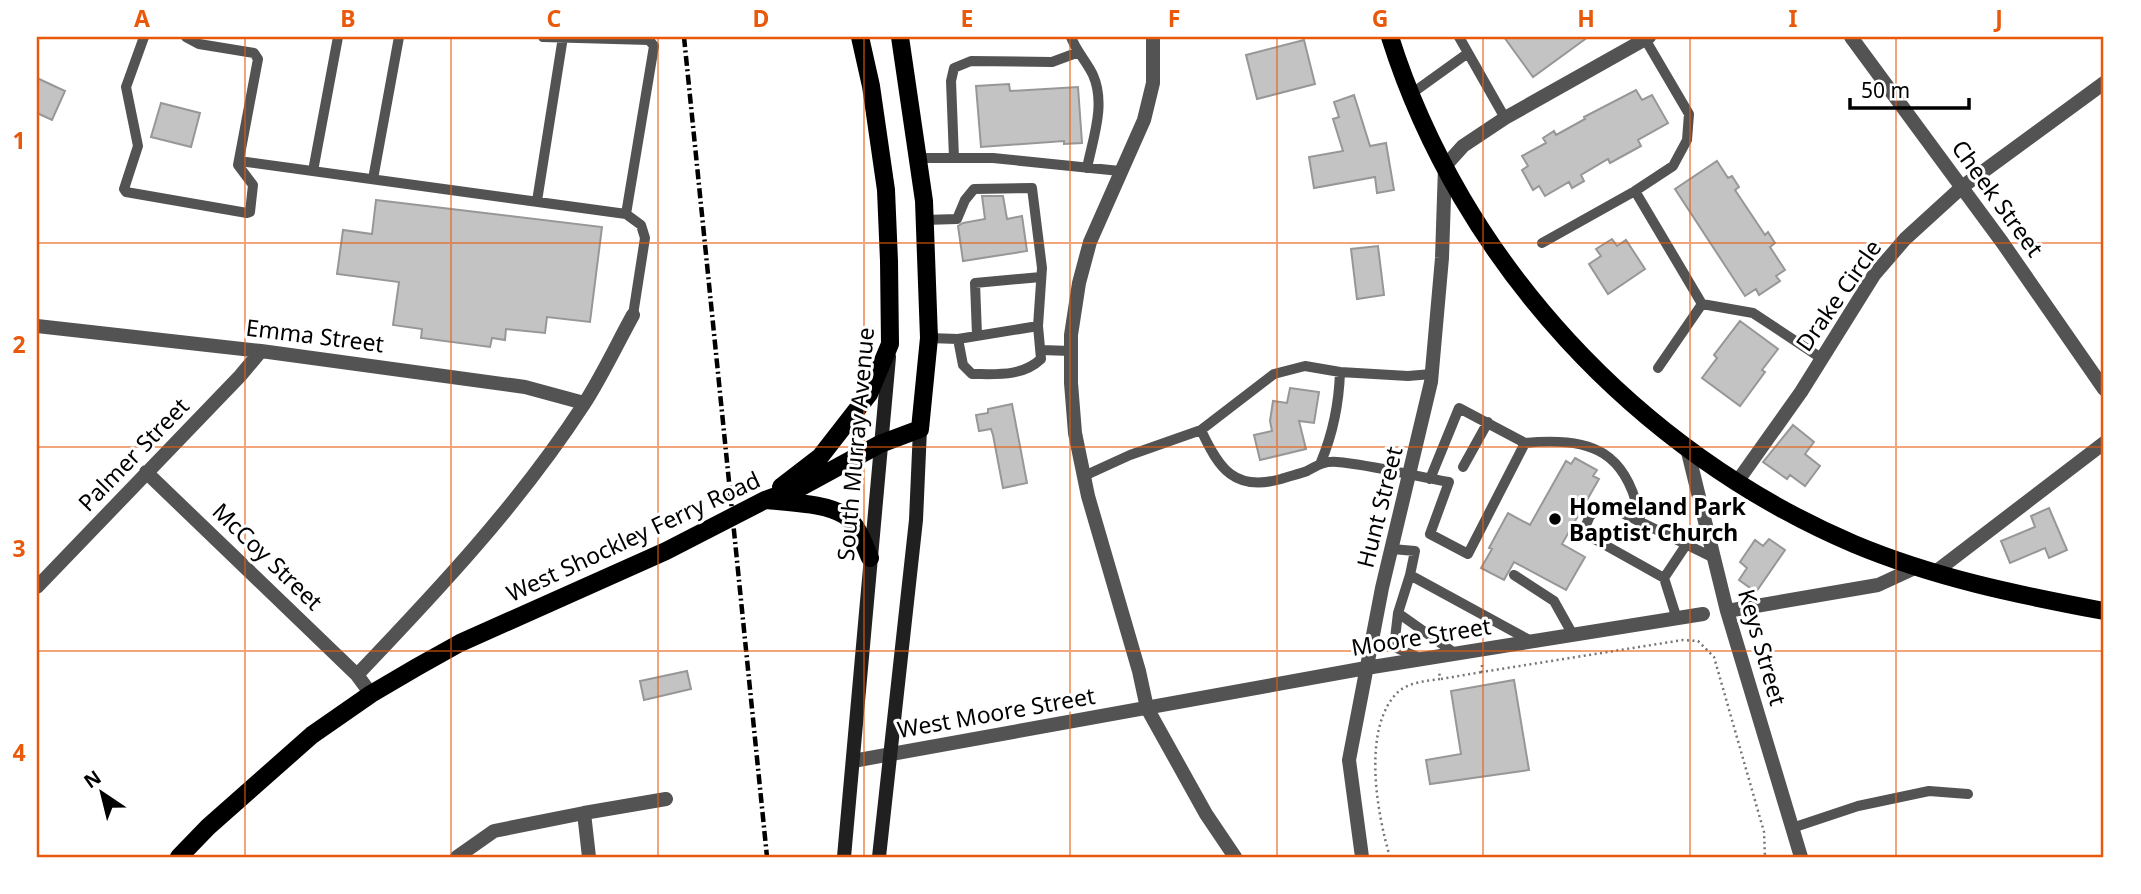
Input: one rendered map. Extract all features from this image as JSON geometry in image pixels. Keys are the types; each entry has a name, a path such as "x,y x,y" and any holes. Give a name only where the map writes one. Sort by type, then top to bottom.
{"main road":[{"name":"South Murray Avenue","path":"844,857 890,344 890,261 886,190 871,86 860,37"},
{"path":"879,857 916,520 920,429 929,338 924,219 900,37"},
{"path":"1390,37 1411,94 1445,166 1479,224 1534,303 1601,375 1686,448 1787,511 1854,544 1925,570 1985,587 2104,611"},
{"path":"765,500 820,457 869,394 890,344"},
{"name":"West Shockley Ferry Road","path":"179,857 208,827 303,743 371,694 460,643 666,551 765,500 801,486 880,444 920,429"},
{"path":"765,500 812,505 845,516 861,535 870,558"}],"street":[{"path":"1153,37 1153,83 1144,120 1090,242 1079,283 1071,335 1075,432 1084,476 1147,708 1206,814 1235,857"},
{"name":"Cheek Street","path":"1851,37 1962,187 2104,389"},
{"path":"1445,166 1464,146 1505,118 1647,38"},
{"name":"Drake Circle","path":"1737,482 1766,444 1874,275 1914,231 1962,187 2104,83"},
{"name":"Hunt Street","path":"1362,857 1349,760 1366,668 1432,374 1440,284 1445,166"},
{"path":"371,694 357,675 471,554 528,484 584,403 633,315"},
{"name":"Emma Street","path":"37,326 261,351 525,387 584,403"},
{"name":"Palmer Street","path":"37,587 261,351"},
{"path":"1727,611 1878,585 1925,570 2104,443"},
{"name":"Keys Street","path":"1686,448 1727,611 1801,857"},
{"name":"McCoy Street","path":"146,472 357,675"},
{"name":"Moore Street","path":"1147,708 1366,668 1703,614"},
{"name":"West Moore Street","path":"853,761 1147,708"},
{"path":"457,857 494,831 666,799"},
{"path":"584,813 589,857"}],"lane":[{"path":"144,37 126,87 138,146 124,189 126,192 250,212 253,185 238,165 258,59 254,53 186,37"},
{"path":"313,171 338,37"},
{"path":"373,179 400,37"},
{"path":"543,37 649,40 654,46 626,214"},
{"path":"537,201 563,37"},
{"path":"1071,37 1093,75 1099,95 1087,168"},
{"path":"1458,37 1505,118"},
{"path":"1542,243 1635,191 1673,166 1687,140 1689,114 1647,38"},
{"path":"954,158 951,81 954,68 971,61 1052,62 1079,52"},
{"path":"1411,94 1468,53"},
{"path":"918,158 1023,160 1120,170"},
{"path":"239,161 626,214 641,225 645,237 633,315"},
{"path":"924,219 957,219 965,200 974,188 1032,188 1041,278 1038,327 1041,359 1031,369 972,374 963,365 958,339"},
{"path":"1635,191 1702,304 1753,313 1821,358"},
{"path":"977,335 975,283 1041,278"},
{"path":"1658,368 1702,304"},
{"path":"929,338 958,339 1038,327"},
{"path":"1041,351 1071,351"},
{"path":"1084,476 1130,455 1201,430 1274,374 1305,366 1340,372 1408,376 1432,374"},
{"path":"1321,463 1332,436 1340,372"},
{"path":"1430,479 1458,408 1525,443 1555,440 1576,442 1600,450 1619,467 1637,501 1641,524"},
{"path":"1464,467 1488,422"},
{"path":"1201,430 1213,456 1229,474 1245,483 1264,484 1306,471 1321,463 1336,462 1449,482 1430,534 1468,554 1525,443"},
{"path":"1677,619 1664,578 1590,536 1585,527 1590,516 1604,504 1716,559"},
{"path":"1664,578 1686,545"},
{"path":"1392,549 1415,551 1398,613 1394,647 1423,659"},
{"path":"1410,575 1533,642"},
{"path":"1514,576 1554,601 1573,635"},
{"path":"1398,613 1456,654"},
{"path":"1792,828 1858,806 1929,792 1968,794"}],"path":[{"path":"1390,857 1376,798 1377,748 1382,715 1399,691 1417,682 1683,640 1698,641 1714,657 1764,832 1765,857"},
{"path":"1480,650 1482,672"},
{"path":"1438,657 1440,679"}],"building":[{"path":"1504,37 1588,37 1533,77"},
{"path":"1304,40 1315,84 1257,99 1246,55"},
{"path":"37,78 65,91 52,120 37,113"},
{"path":"1009,84 1010,91 1078,87 1082,143 1064,144 1064,141 981,147 976,86"},
{"path":"1636,90 1642,100 1652,95 1668,123 1638,140 1641,146 1610,163 1608,159 1581,175 1584,181 1572,188 1569,182 1545,196 1539,186 1533,190 1522,170 1528,166 1522,156 1546,143 1543,138 1554,131 1556,135"},
{"path":"1354,95 1370,146 1386,143 1394,190 1377,193 1375,177 1314,188 1309,157 1343,151 1333,119 1339,117 1334,102"},
{"path":"161,103 200,113 191,147 151,137"},
{"path":"1717,161 1728,178 1732,176 1739,187 1735,190 1765,235 1768,232 1775,243 1770,247 1785,270 1776,276 1780,281 1759,295 1756,289 1745,296 1675,189"},
{"path":"982,196 1003,196 1007,219 1022,216 1027,251 963,261 958,226 985,219"},
{"path":"376,200 602,227 590,322 547,317 545,333 506,329 505,340 492,338 490,347 421,338 422,329 393,325 399,282 337,274 343,230 372,234"},
{"path":"1612,239 1617,246 1626,240 1645,269 1608,294 1589,264 1601,256 1596,249"},
{"path":"1378,246 1384,295 1357,299 1351,249"},
{"path":"1740,321 1778,349 1740,406 1702,378 1717,358 1714,355"},
{"path":"1290,388 1319,392 1314,423 1299,421 1306,449 1260,460 1254,435 1272,431 1270,421 1273,401 1287,403"},
{"path":"1012,404 1027,483 1003,488 991,429 979,431 976,415 988,413 988,409"},
{"path":"1793,425 1814,442 1805,454 1820,466 1805,486 1790,475 1787,479 1763,462"},
{"name":"Homeland Park Baptist Church","path":"1575,458 1597,470 1593,476 1599,479 1562,544 1585,557 1566,590 1514,562 1504,580 1481,568 1508,513 1530,525 1566,461 1571,464"},
{"path":"2049,508 2067,550 2049,558 2045,548 2010,563 2001,541 2035,527 2031,516"},
{"path":"1769,539 1785,550 1756,592 1739,580 1747,568 1740,562 1755,540 1763,546"},
{"path":"687,671 691,689 644,700 640,681"},
{"path":"1514,680 1529,770 1430,784 1426,760 1461,754 1451,691"}],"railway":[{"path":"684,37 767,857"}],"place":[{"name":"Homeland Park Baptist Church","path":"1555,519"}]}
